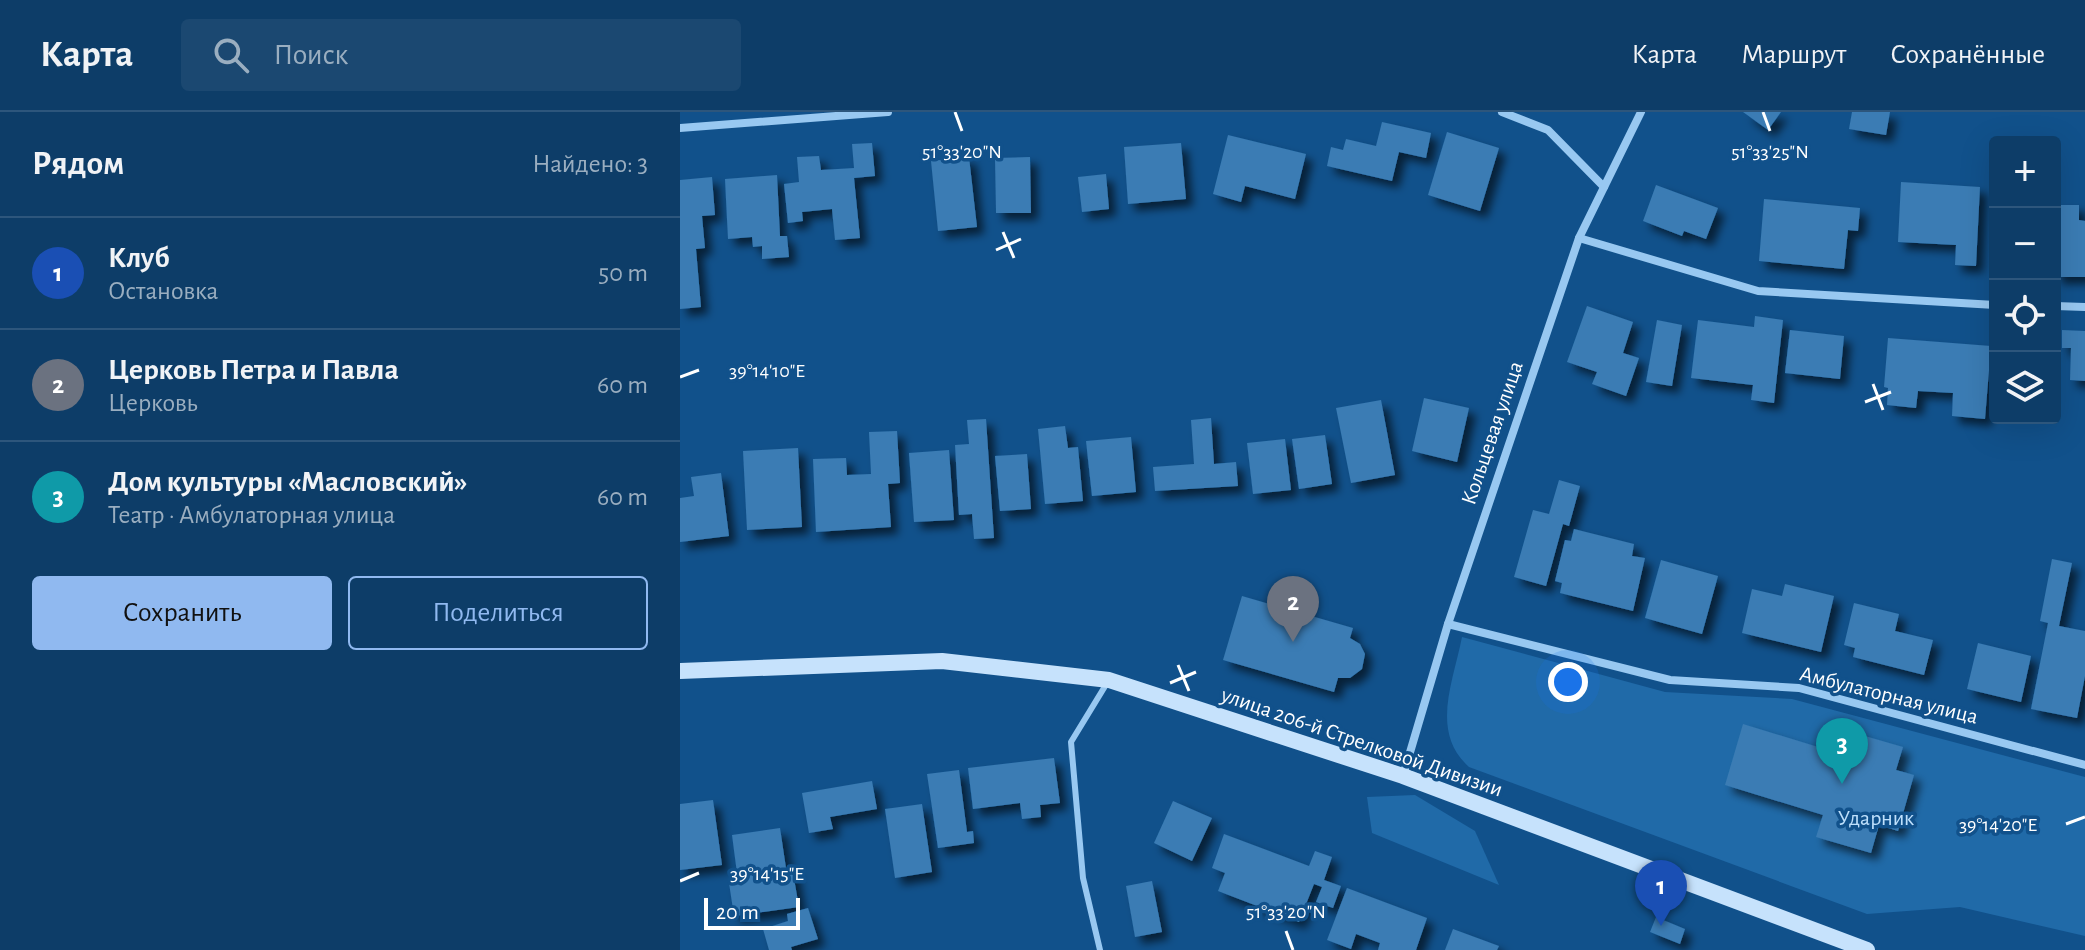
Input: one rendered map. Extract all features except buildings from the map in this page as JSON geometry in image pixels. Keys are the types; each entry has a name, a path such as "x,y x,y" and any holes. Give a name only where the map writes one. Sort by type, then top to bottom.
{"main road":[{"name":"улица 206-й Стрелковой Дивизии","path":"680,671 942,661 1109,680 1403,776 1867,950"}],"street":[{"path":"680,128 888,112"},
{"path":"1502,112 1548,130 1604,187"},
{"name":"Кольцевая улица","path":"1403,776 1448,624 1579,238 1641,112"},
{"path":"1579,238 1758,291 1989,305"},
{"path":"2061,306 2085,307"},
{"name":"Амбулаторная улица","path":"1448,624 1670,680 1799,688 2085,765"}],"lane":[{"path":"1100,950 1083,878 1071,742 1109,680"}],"green space":[{"name":"Ударник","path":"1462,637 1665,692 1792,699 2085,777 2085,936 1960,907 1867,914 1469,767 1457,753 1447,723 1450,689"},
{"path":"1415,795 1475,831 1499,885 1372,833 1367,797"}],"place":[{"name":"Церковь Петра и Павла","path":"1293,642"},
{"name":"Дом культуры «Масловский»","path":"1842,784"},
{"name":"Клуб","path":"1661,926"}]}
